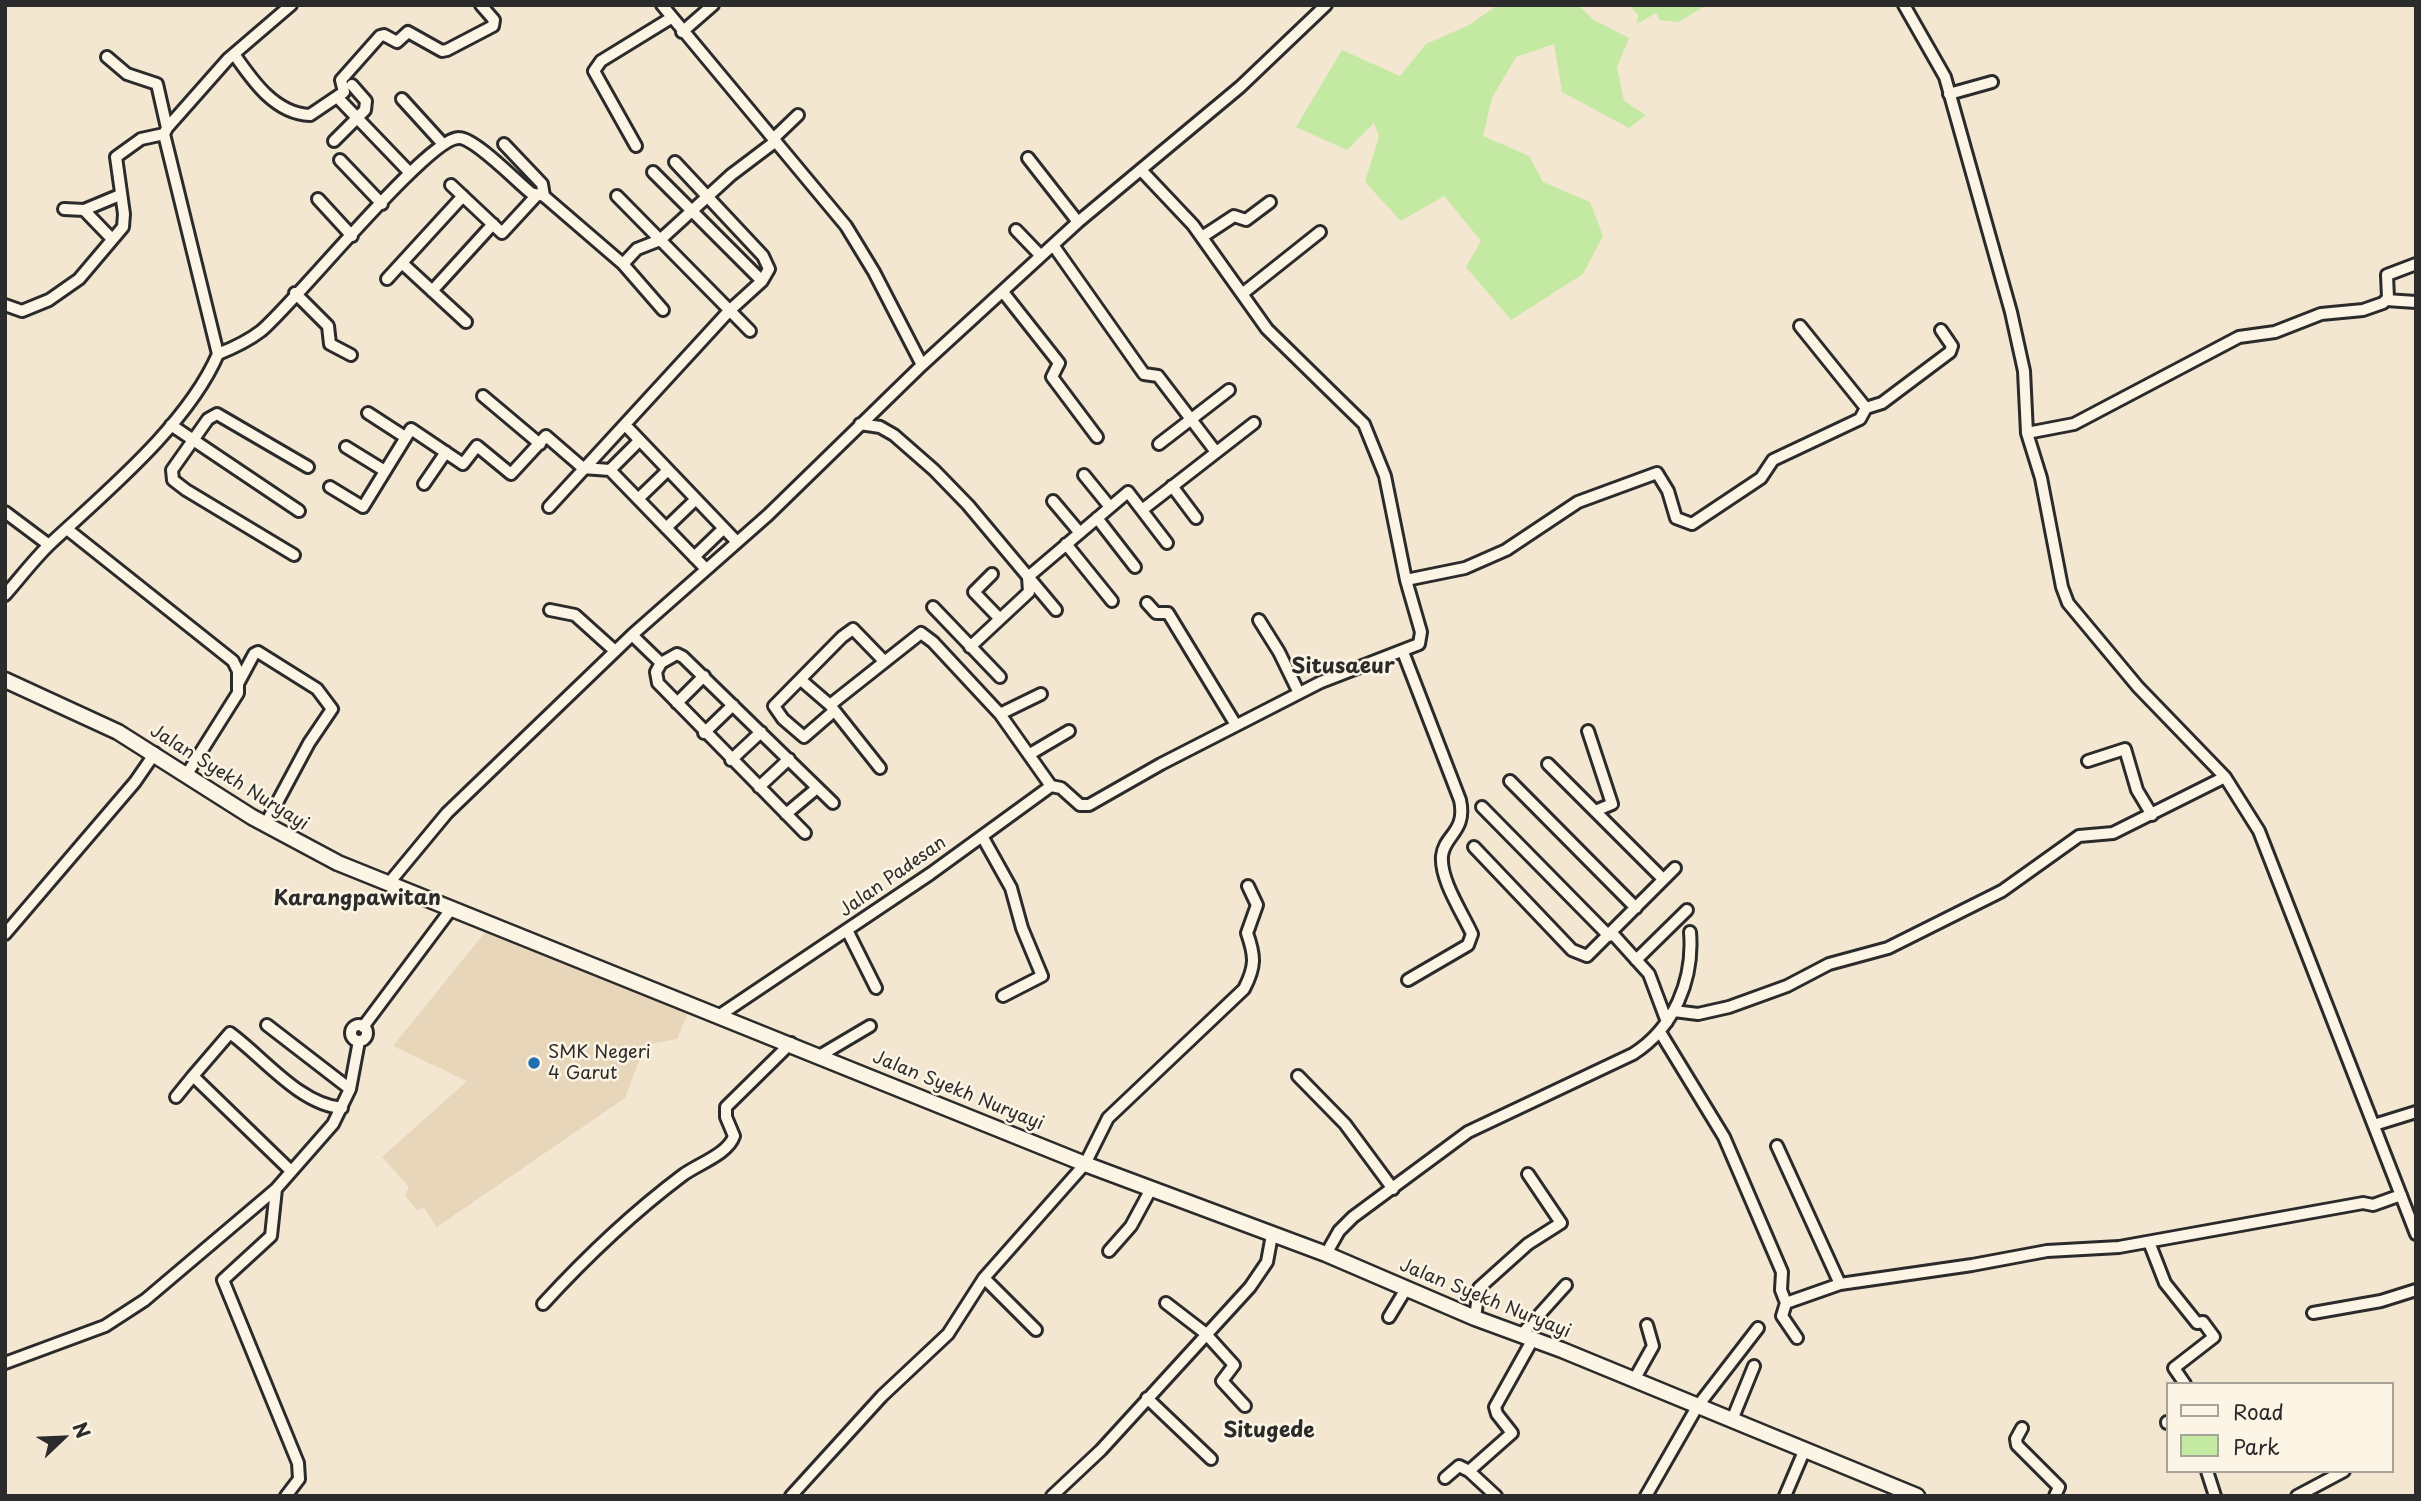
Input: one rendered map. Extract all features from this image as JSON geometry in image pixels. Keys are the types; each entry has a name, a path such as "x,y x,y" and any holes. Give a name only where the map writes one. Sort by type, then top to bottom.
{"main road":[{"name":"Jalan Syekh Nuryayi","path":"5,680 118,732 265,825 318,853 1085,1164 1326,1254 1475,1318 1917,1496"}],"street":[{"path":"5,305 22,311 49,300 79,279 124,222 115,164 119,152 141,139 165,131 234,54 291,5"},
{"path":"234,54 269,97 297,114 310,115 338,98 345,90 341,80 380,36 384,35 397,42 408,32 442,51 447,50 493,26 494,20 481,5"},
{"path":"662,5 775,140 861,249 922,365"},
{"path":"682,32 713,5"},
{"path":"389,883 447,813 632,635 737,542 922,365 1078,222 1177,136 1240,87 1326,5"},
{"path":"1905,5 1939,63 2018,340 2024,371 2027,433 2041,478 2062,587 2068,603 2138,687 2225,777 2266,844 2416,1234"},
{"path":"636,146 594,71 601,61 671,18"},
{"path":"107,57 127,74 157,84 165,131 218,354"},
{"path":"1949,94 1992,82"},
{"path":"334,141 365,110 366,101 352,85"},
{"path":"338,98 410,173"},
{"path":"402,99 442,143"},
{"path":"623,264 637,249 660,240 692,209 775,140 798,115"},
{"path":"5,596 49,545 171,425 206,378 218,354 254,336 442,143 460,137 468,140 623,264 663,310"},
{"path":"451,185 502,233 540,195 542,184 504,144"},
{"path":"1028,158 1078,222"},
{"path":"340,160 382,204"},
{"path":"548,507 729,310 762,281 769,269 768,264 675,162"},
{"path":"884,660 853,629 774,706 801,737 812,733 832,708 884,660 917,634 926,635 1000,714 1051,786 1061,788 1084,806 1299,694 1343,673 1419,644 1421,637 1406,580 1385,476 1369,433 1360,418 1268,329 1178,206 1141,170"},
{"path":"653,172 762,281"},
{"path":"64,209 84,210 120,195"},
{"path":"387,279 463,196"},
{"path":"617,196 750,331"},
{"path":"318,199 352,236"},
{"path":"1202,237 1234,216 1246,220 1270,202"},
{"path":"84,210 112,239"},
{"path":"432,291 493,224"},
{"path":"1016,230 1041,256"},
{"path":"1242,294 1320,232"},
{"path":"1053,245 1144,374 1158,376 1216,452"},
{"path":"402,264 466,322"},
{"path":"2386,300 2387,275 2416,264"},
{"path":"1003,292 1059,363 1052,377 1097,437"},
{"path":"295,293 328,327 330,344 351,355"},
{"path":"2027,433 2074,424 2239,337 2275,332 2321,314 2363,310 2386,300 2416,303"},
{"path":"1800,326 1866,408"},
{"path":"1406,580 1465,568 1506,550 1578,502 1657,473 1671,498 1676,518 1690,525 1761,478 1773,460 1860,419 1866,408 1882,403 1950,352 1952,346 1941,330"},
{"path":"1160,444 1228,390"},
{"path":"483,396 540,444"},
{"path":"368,413 405,437"},
{"path":"294,555 173,480 172,470 208,419 217,415 308,467"},
{"path":"1142,510 1254,423"},
{"path":"860,424 880,427 894,435 933,470 968,505 1056,610"},
{"path":"171,425 299,511"},
{"path":"330,486 363,507 411,429 463,464 477,446 511,474 546,436 583,468 610,470 706,569"},
{"path":"629,429 737,542"},
{"path":"610,470 638,442"},
{"path":"346,447 386,471"},
{"path":"424,484 446,452"},
{"path":"638,499 666,472"},
{"path":"1084,475 1110,507"},
{"path":"1172,486 1196,518"},
{"path":"1028,577 1128,492 1167,543"},
{"path":"666,528 694,501"},
{"path":"1053,501 1080,533"},
{"path":"5,512 49,545"},
{"path":"1097,518 1135,567"},
{"path":"67,529 233,661 239,682 238,693 187,774"},
{"path":"694,557 722,530"},
{"path":"1066,544 1112,601"},
{"path":"992,574 974,592 1000,619"},
{"path":"970,647 1029,592 1028,577"},
{"path":"1147,603 1156,613 1168,613 1236,725"},
{"path":"933,607 1000,677"},
{"path":"550,610 575,615 615,651"},
{"path":"1259,620 1279,652 1299,694"},
{"path":"632,635 661,663"},
{"path":"239,682 254,654 258,652 317,689 332,709 309,743 265,825"},
{"path":"1403,652 1460,800 1462,818 1444,851 1443,864 1472,934 1468,945 1408,980"},
{"path":"805,833 677,703 656,678 661,663 677,654 704,676 833,803"},
{"path":"677,703 704,676"},
{"path":"801,680 832,708 880,768"},
{"path":"1000,714 1041,694"},
{"path":"704,733 733,705"},
{"path":"1030,754 1069,731"},
{"path":"1588,731 1612,804 1595,811"},
{"path":"732,760 761,732"},
{"path":"2088,761 2124,749 2137,790 2152,815"},
{"path":"5,934 135,782 155,753"},
{"path":"759,787 789,759"},
{"path":"1548,764 1663,879"},
{"path":"1674,1011 1698,1014 1729,1007 1787,986 1829,964 1888,948 2002,891 2078,836 2108,835 2225,777"},
{"path":"1510,781 1636,908"},
{"name":"Jalan Padesan","path":"720,1015 847,930 1051,786"},
{"path":"786,814 817,788"},
{"path":"1482,807 1649,974 1667,1021"},
{"path":"982,836 1011,888 1022,928 1042,976 1003,996"},
{"path":"1474,847 1572,950 1587,956 1675,868"},
{"path":"791,1496 881,1396 948,1334 984,1278 1085,1164 1112,1113 1244,989 1254,970 1255,956 1247,933 1257,905 1248,886"},
{"path":"5,1363 105,1326 145,1300 257,1201 276,1189 326,1135 350,1089 359,1041 367,1034 363,1027 452,908"},
{"path":"1636,960 1687,910"},
{"path":"847,930 876,988"},
{"path":"1326,1254 1345,1223 1468,1132 1633,1054 1660,1032 1674,1011 1688,972 1692,953 1690,932"},
{"path":"267,1025 350,1089"},
{"path":"821,1055 870,1026"},
{"path":"1660,1032 1724,1137 1782,1272 1781,1290 1786,1303 1782,1316 1797,1338"},
{"path":"176,1097 230,1033 301,1092 323,1105 342,1108"},
{"path":"543,1304 639,1207 691,1169 729,1146 734,1131 726,1117 726,1107 791,1043"},
{"path":"193,1076 291,1171"},
{"path":"1298,1076 1345,1124 1393,1189"},
{"path":"2374,1125 2416,1112"},
{"path":"1777,1146 1840,1284"},
{"path":"1475,1318 1479,1288 1528,1244 1561,1223 1528,1174"},
{"path":"276,1189 271,1237 223,1280 298,1463 299,1479 286,1496"},
{"path":"1109,1251 1131,1226 1151,1189"},
{"path":"1786,1303 1840,1284 2047,1251 2099,1250 2363,1203 2374,1205 2401,1195"},
{"path":"1052,1496 1101,1450 1263,1270 1271,1248 1272,1235"},
{"path":"2149,1242 2165,1283 2197,1324 2203,1322 2214,1337 2174,1368 2184,1382"},
{"path":"984,1278 1036,1330"},
{"path":"1469,1471 1512,1433 1497,1414 1495,1407 1527,1337 1566,1285"},
{"path":"1389,1317 1406,1289"},
{"path":"2313,1313 2381,1301 2416,1290"},
{"path":"1166,1303 1205,1333 1234,1365 1222,1381 1245,1406"},
{"path":"1634,1380 1653,1346 1647,1325"},
{"path":"1646,1496 1697,1407 1758,1328"},
{"path":"1732,1420 1754,1366"},
{"path":"1727,1368 1748,1380"},
{"path":"1147,1398 1211,1459"},
{"path":"2022,1428 2016,1439 2017,1445 2059,1487 2055,1496"},
{"path":"1785,1496 1805,1449"},
{"path":"1445,1478 1459,1466 1469,1471 1496,1496"},
{"path":"2208,1473 2214,1496"},
{"path":"2297,1496 2340,1473"}],"shaded area":[{"name":"SMK Negeri 4 Garut","path":"486,931 690,1008 677,1039 645,1045 625,1098 437,1227 423,1207 418,1211 405,1196 409,1187 382,1157 467,1081 393,1046"}],"green space":[{"path":"1498,5 1578,5 1594,20 1629,38 1617,67 1624,101 1646,115 1629,128 1562,92 1554,44 1516,57 1492,98 1483,136 1529,156 1543,182 1590,202 1603,236 1583,274 1511,320 1466,267 1481,241 1444,196 1401,221 1365,182 1379,136 1374,123 1347,150 1296,127 1342,50 1400,76 1426,44 1469,25"},
{"path":"1619,5 1707,5 1678,22 1660,20 1656,13 1637,24 1638,15 1631,7"}],"place":[{"name":"SMK Negeri 4 Garut","path":"534,1063"}],"district":[{"name":"Situsaeur","path":"1343,667"},
{"name":"Karangpawitan","path":"357,899"},
{"name":"Situgede","path":"1269,1431"}]}
